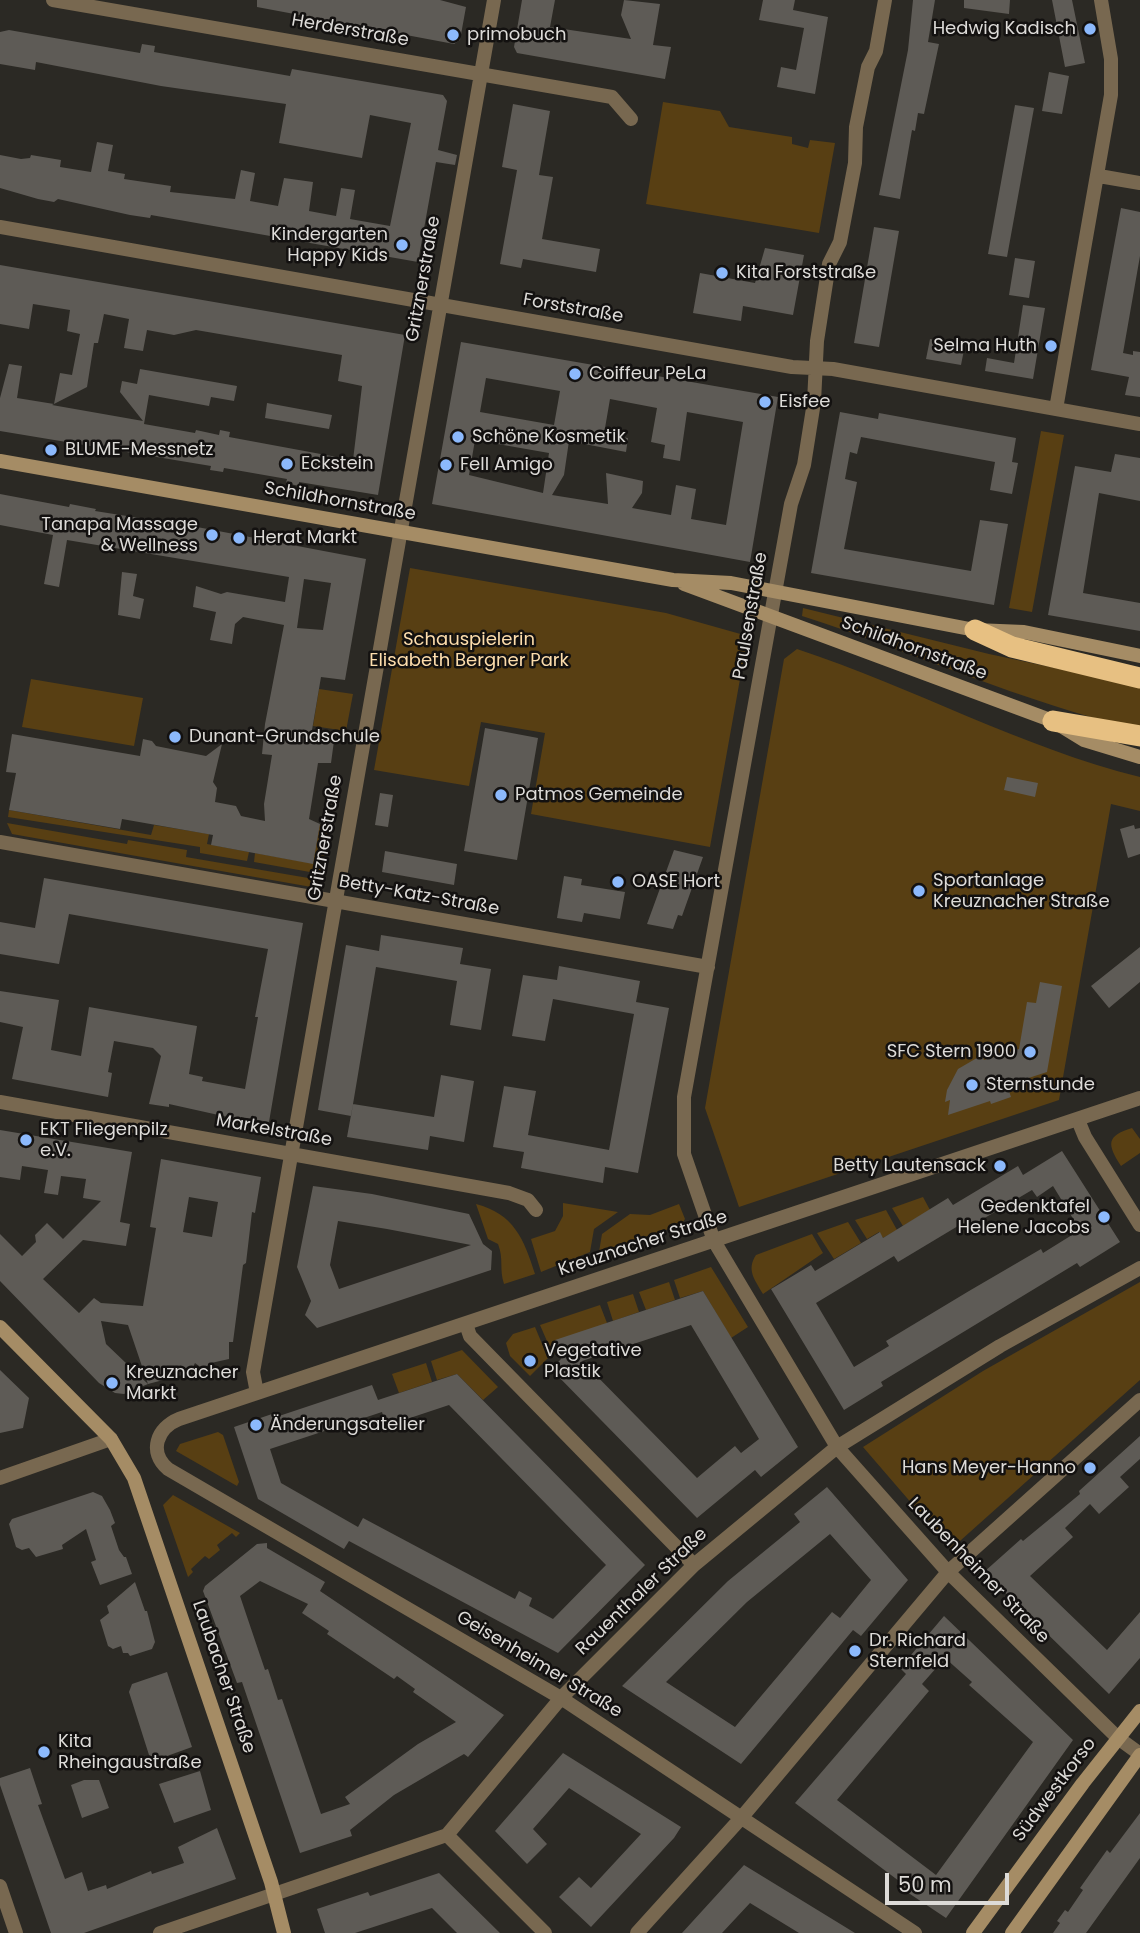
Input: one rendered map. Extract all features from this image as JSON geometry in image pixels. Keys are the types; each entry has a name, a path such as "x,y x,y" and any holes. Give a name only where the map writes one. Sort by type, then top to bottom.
{"highway":[{"path":"975,630 1012,647 1140,678"},
{"path":"1054,721 1140,736"}],"main road":[{"name":"Schildhornstraße","path":"0,461 673,580 731,583 975,630 1013,630 1140,656"},
{"name":"Schildhornstraße","path":"673,580 769,618 1054,721 1084,740 1140,757"},
{"name":"Laubacher Straße","path":"0,1327 111,1440 127,1464 140,1494 274,1894 284,1933"},
{"name":"Südwestkorso","path":"973,1933 1140,1711"},
{"name":"Südwestkorso","path":"1012,1933 1140,1754"}],"street":[{"name":"Herderstraße","path":"53,0 612,97 631,119"},
{"name":"Gritznerstraße","path":"257,1392 253,1372 398,531 494,0"},
{"name":"Paulsenstraße","path":"714,1241 691,1179 682,1133 684,1097 774,591 794,489 804,465 814,402 817,341 829,264 841,242 855,163 856,127 868,68 876,51 885,0"},
{"path":"1056,409 1099,176 1111,94 1111,59 1101,0"},
{"path":"1099,176 1140,183"},
{"name":"Forststraße","path":"0,227 439,305 816,369 833,369 1140,424"},
{"name":"Betty-Katz-Straße","path":"0,842 708,967"},
{"name":"Kreuznacher Straße","path":"161,1431 179,1419 257,1392 1140,1098"},
{"name":"Markelstraße","path":"0,1102 509,1193 528,1200 536,1210"},
{"path":"1078,1120 1085,1137 1140,1225"},
{"name":"Laubenheimer Straße","path":"714,1241 837,1447 948,1572 1118,1738"},
{"name":"Rauenthaler Straße","path":"447,1835 561,1698 694,1565 837,1447 1000,1346 1140,1268"},
{"path":"466,1324 470,1336 694,1565"},
{"path":"637,1933 742,1817 948,1572 1140,1400"},
{"name":"Geisenheimer Straße","path":"161,1431 157,1440 157,1454 168,1469 561,1698 915,1933"},
{"path":"0,1478 111,1440"},
{"name":"Südwestkorso","path":"1118,1738 1140,1754"},
{"path":"160,1933 447,1835 545,1933"},
{"path":"0,1886 16,1933"}],"green space":[{"path":"663,102 720,111 729,127 792,137 792,144 808,148 810,140 835,143 819,233 646,204"},
{"path":"1041,431 1064,435 1032,612 1009,608"},
{"name":"Schauspielerin Elisabeth Bergner Park","path":"410,568 666,613 744,635 747,640 710,847 531,814 545,733 481,722 469,786 374,770"},
{"path":"803,608 989,654 1140,686 1140,730 1053,706 802,616"},
{"name":"Sportanlage Kreuznacher Straße","path":"797,649 883,681 1010,734 1096,765 1140,777 1140,811 1111,804 1059,1100 739,1207 705,1108 784,659"},
{"path":"31,679 143,698 134,746 22,727"},
{"path":"319,689 353,694 346,731 313,726"},
{"path":"9,810 151,835 154,825 209,834 207,844 249,852 247,861 200,853 200,847 8,817"},
{"path":"7,823 127,844 128,840 187,850 186,857 314,879 319,883 317,888 12,834"},
{"path":"319,825 330,826 321,874 254,862 255,853 311,863"},
{"path":"1132,1128 1140,1139 1140,1153 1121,1166 1111,1146 1113,1138"},
{"path":"923,1197 930,1210 903,1226 892,1208"},
{"path":"563,1203 618,1212 594,1229 590,1252 541,1272 531,1239 555,1231 563,1216"},
{"path":"476,1204 500,1214 516,1230 535,1274 504,1284 498,1244 488,1239"},
{"path":"679,1204 685,1219 681,1225 599,1252 602,1234 630,1214 650,1215"},
{"path":"886,1210 897,1230 883,1238 879,1232 867,1239 855,1220"},
{"path":"848,1222 861,1243 834,1259 817,1233"},
{"path":"812,1234 823,1253 763,1294 752,1270 756,1255"},
{"path":"711,1267 748,1327 731,1338 703,1291 680,1298 674,1280"},
{"path":"669,1282 675,1300 646,1310 639,1292"},
{"path":"1140,1282 1140,1380 951,1549 863,1447 983,1371"},
{"path":"633,1294 639,1312 613,1321 607,1302"},
{"path":"600,1305 607,1323 553,1355 540,1325"},
{"path":"535,1327 548,1358 530,1376 510,1356 506,1343 513,1334"},
{"path":"462,1350 498,1387 483,1400 457,1374 437,1380 431,1361"},
{"path":"426,1363 432,1382 399,1393 392,1374"},
{"path":"218,1432 223,1435 239,1482 237,1486 176,1451 180,1444"},
{"path":"173,1495 240,1533 236,1537 232,1533 217,1545 220,1550 209,1559 205,1556 191,1569 193,1572 188,1577 163,1505"}],"building":[{"path":"257,0 440,0 466,7 460,40 454,44 257,7"},
{"path":"522,0 555,0 550,27 631,39 621,15 624,0 660,4 653,45 671,47 665,79 517,53 514,47"},
{"path":"763,0 795,0 793,10 828,17 815,94 777,87 781,67 796,70 804,28 759,20"},
{"path":"913,0 935,0 928,42 939,44 924,114 918,113 915,131 912,130 900,199 879,195 908,50"},
{"path":"964,0 1010,0 1009,14 964,8"},
{"path":"1052,0 1072,0 1085,63 1065,67"},
{"path":"9,30 140,53 142,44 155,46 154,52 290,76 292,69 443,95 447,101 438,150 457,155 455,165 436,162 418,262 151,215 150,218 130,215 58,199 54,202 0,188 0,155 21,159 30,158 31,155 61,160 60,167 91,172 97,142 113,145 108,171 125,174 124,179 171,186 170,192 235,199 241,170 255,173 250,201 278,206 284,178 313,182 309,211 336,216 341,188 355,190 350,219 390,226 411,123 370,115 362,158 279,143 286,104 161,86 36,62 35,70 0,64 0,32"},
{"path":"1049,72 1069,76 1062,114 1042,111"},
{"path":"513,104 550,111 539,175 553,177 542,239 600,249 596,272 523,259 521,268 500,264 517,170 502,167"},
{"path":"1015,105 1034,108 1007,257 988,254"},
{"path":"1121,208 1140,212 1140,256 1123,353 1133,355 1133,351 1140,352 1140,397 1125,395 1129,377 1091,370"},
{"path":"874,227 899,231 879,347 854,343"},
{"path":"765,248 804,255 793,315 743,306 741,321 693,313 700,273 755,283"},
{"path":"1015,258 1035,261 1029,298 1009,295"},
{"path":"0,265 405,335 378,495 299,482 299,486 286,483 287,479 224,468 223,472 210,470 211,466 0,431 0,398 9,364 22,366 17,398 54,404 60,373 72,375 80,334 67,331 70,310 33,304 29,329 0,324","holes":["104,314 129,319 124,348 143,351 147,330 174,335 196,330 342,355 338,381 362,386 353,460 229,437 230,432 220,430 219,435 144,424 149,395 209,406 211,397 234,401 237,386 140,369 137,384 122,381 120,392 143,421 52,405 87,387 94,343 98,343"]},
{"path":"1023,305 1045,308 1033,379 985,371 987,358 1014,363"},
{"path":"930,339 965,345 961,365 926,359"},
{"path":"461,342 778,397 750,562 432,504","holes":["486,378 560,391 554,425 480,412","610,399 657,408 651,442 665,445 663,458 680,461 687,412 743,422 726,525 691,519 696,489 676,485 671,515 632,508 642,493 643,481 606,473 608,504 552,495 564,475 569,441 626,452 628,438 604,434","475,440 549,453 543,493 469,475"]},
{"path":"267,403 332,415 329,429 265,418"},
{"path":"840,412 878,419 879,413 1016,438 1012,462 1018,463 1012,494 990,490 995,462 861,437 857,454 850,452 845,479 857,482 844,549 971,571 980,520 1008,524 994,605 811,573"},
{"path":"1115,454 1140,458 1140,501 1099,493 1083,593 1140,603 1140,631 1048,615 1075,466 1111,472"},
{"path":"0,494 69,507 70,504 96,509 95,511 366,559 345,680 321,677 311,736 334,741 331,763 318,763 309,819 320,824 313,864 211,845 213,835 122,819 120,829 9,810 16,773 6,772 12,734 140,756 143,739 152,741 156,746 206,756 222,744 213,782 217,788 215,802 236,806 241,816 265,821 264,804 272,755 262,754 284,625 243,617 235,624 232,644 210,640 216,612 193,607 196,586 221,594 227,592 285,602 289,577 67,540 59,587 44,584 53,535 0,525","holes":["304,579 331,583 323,630 297,628"]},
{"path":"122,572 137,574 133,596 144,599 140,619 118,615"},
{"name":"Patmos Gemeinde","path":"485,728 538,738 517,860 464,851"},
{"path":"1007,777 1038,783 1035,797 1004,790"},
{"path":"380,793 393,795 388,827 375,825"},
{"path":"1134,825 1135,829 1140,828 1140,854 1128,858 1120,829"},
{"path":"674,850 703,857 682,916 678,915 673,929 647,924"},
{"path":"385,851 457,864 454,885 382,872"},
{"path":"564,876 582,879 581,885 625,892 620,919 584,913 582,922 557,918"},
{"path":"44,878 303,923 269,1122 241,1117 241,1120 169,1104 169,1107 149,1104 161,1056 153,1048 114,1041 108,1072 112,1073 108,1097 12,1079 23,1027 0,1022 0,991 59,1000 51,1050 81,1056 89,1007 197,1026 189,1074 203,1077 202,1081 245,1089 258,1017 255,1017 268,949 69,914 59,964 0,954 0,922 35,928"},
{"path":"381,935 463,948 460,964 491,969 481,1030 450,1025 457,981 376,967 351,1116 318,1110 346,945 379,951"},
{"path":"1140,947 1140,982 1109,1008 1091,986"},
{"path":"559,966 640,981 636,1002 669,1008 638,1173 605,1167 603,1183 521,1168 524,1152 493,1147 504,1086 536,1091 528,1135 609,1150 634,1014 553,999 545,1041 512,1036 523,975 557,980"},
{"name":"SFC Stern 1900","path":"1040,982 1062,986 1047,1072 1007,1085 1011,1097 948,1115 950,1100 945,1102 947,1090 958,1069 982,1055 984,1060 1019,1049 1027,1002 1036,1003"},
{"path":"441,1075 474,1081 464,1142 430,1136 428,1150 347,1137 353,1104 434,1117"},
{"path":"0,1130 132,1152 120,1222 130,1224 126,1246 83,1240 43,1279 79,1313 94,1298 101,1303 143,1306 156,1228 150,1227 161,1159 261,1177 255,1213 252,1212 246,1263 243,1265 233,1342 229,1342 229,1359 211,1363 203,1369 195,1363 190,1373 148,1384 124,1394 115,1393 99,1383 0,1281 0,1234 22,1256 36,1242 35,1235 47,1223 63,1239 101,1201 83,1198 86,1179 61,1176 58,1195 44,1193 48,1170 22,1166 20,1180 0,1177","holes":["189,1197 218,1202 212,1237 183,1232","101,1321 128,1325 148,1384 106,1344"]},
{"path":"1062,1151 1120,1242 1080,1267 1077,1263 881,1382 883,1386 844,1410 771,1289 811,1265 815,1271 880,1232 883,1238 948,1198 953,1205 1018,1166 1023,1175","holes":["1053,1186 1080,1230 1043,1253 1041,1249 886,1341 889,1346 854,1367 816,1303 894,1256 898,1262 963,1223 966,1229 1032,1190 1037,1197"]},
{"path":"313,1186 372,1194 469,1214 483,1244 492,1251 491,1270 317,1328 305,1315 311,1301 297,1267","holes":["338,1221 471,1245 339,1289 330,1265"]},
{"path":"703,1291 798,1447 761,1477 755,1470 697,1518 551,1369 561,1359 555,1340","holes":["691,1325 759,1439 741,1453 735,1446 697,1478 582,1361"]},
{"path":"0,1370 29,1398 23,1428 0,1433"},
{"path":"457,1374 645,1565 558,1653 349,1541 344,1549 258,1499 234,1427 272,1414 273,1418 372,1385 378,1400","holes":["449,1405 606,1565 553,1619 529,1606 532,1598 519,1591 515,1599 363,1518 358,1527 281,1483 270,1449 382,1412 386,1426"]},
{"path":"1140,1436 1140,1459 1120,1477 1129,1487 1099,1514 1090,1504 1065,1528 1073,1537 1030,1576 1107,1650 1140,1612 1140,1658 1109,1694 984,1572 1021,1539 1023,1541 1080,1494 1079,1491"},
{"path":"827,1487 908,1580 861,1636 853,1630 741,1764 622,1686 728,1581 800,1522 794,1514","holes":["830,1534 871,1580 840,1618 832,1612 735,1727 666,1682 747,1602"]},
{"path":"93,1492 102,1496 110,1510 115,1523 111,1526 119,1550 126,1557 132,1574 100,1585 91,1562 96,1560 86,1529 62,1545 63,1549 36,1557 29,1548 22,1550 16,1547 9,1524 12,1519"},
{"path":"267,1543 267,1548 325,1582 320,1591 504,1715 468,1757 464,1754 394,1795 350,1830 352,1836 300,1853 242,1682 237,1683 203,1591 205,1586 257,1544","holes":["260,1581 308,1604 302,1613 329,1631 327,1634 394,1679 397,1676 415,1689 413,1692 456,1722 418,1744 345,1797 350,1804 321,1814 282,1699 278,1700 268,1669 265,1670 240,1596"]},
{"path":"135,1582 147,1611 155,1642 152,1649 130,1656 123,1653 121,1646 113,1649 108,1646 100,1620 109,1613 107,1606"},
{"path":"944,1616 1073,1740 946,1918 901,1888 903,1884 795,1803 906,1674 900,1668","holes":["945,1658 972,1682 969,1685 1033,1742 936,1875 837,1800 929,1691 922,1684"]},
{"path":"167,1672 192,1747 156,1760 149,1755 129,1692 132,1684"},
{"path":"563,1753 681,1827 674,1838 591,1927 559,1897 579,1877 591,1888 641,1834 569,1788 533,1829 547,1844 527,1864 495,1831"},
{"path":"30,1768 42,1804 38,1805 65,1879 82,1872 88,1891 106,1885 107,1889 151,1871 152,1874 184,1863 178,1847 217,1828 236,1879 84,1933 51,1933 0,1785 0,1778"},
{"path":"200,1771 211,1810 174,1823 159,1784"},
{"path":"84,1780 99,1780 109,1808 82,1818 71,1785"},
{"path":"1140,1813 1140,1858 1086,1933 1053,1933 1060,1923 1057,1921 1065,1910 1068,1912 1083,1890 1080,1888 1107,1850 1110,1853"},
{"path":"744,1865 855,1933 799,1933 750,1903 722,1933 682,1933"},
{"path":"439,1873 500,1933 457,1933 432,1908 355,1933 325,1933 317,1909 368,1892 370,1896"}],"place":[{"name":"Hedwig Kadisch","path":"1090,29"},
{"name":"primobuch","path":"453,35"},
{"name":"Kindergarten Happy Kids","path":"402,245"},
{"name":"Kita Forststraße","path":"722,273"},
{"name":"Selma Huth","path":"1051,346"},
{"name":"Coiffeur PeLa","path":"575,374"},
{"name":"Eisfee","path":"765,402"},
{"name":"Schöne Kosmetik","path":"458,437"},
{"name":"BLUME-Messnetz","path":"51,450"},
{"name":"Eckstein","path":"287,464"},
{"name":"Fell Amigo","path":"446,465"},
{"name":"Tanapa Massage & Wellness","path":"212,535"},
{"name":"Herat Markt","path":"239,538"},
{"name":"Dunant-Grundschule","path":"175,737"},
{"name":"Patmos Gemeinde","path":"501,795"},
{"name":"OASE Hort","path":"618,882"},
{"name":"Sportanlage Kreuznacher Straße","path":"919,891"},
{"name":"SFC Stern 1900","path":"1030,1052"},
{"name":"Sternstunde","path":"972,1085"},
{"name":"EKT Fliegenpilz e.V.","path":"26,1140"},
{"name":"Betty Lautensack","path":"1000,1166"},
{"name":"Gedenktafel Helene Jacobs","path":"1104,1217"},
{"name":"Vegetative Plastik","path":"530,1361"},
{"name":"Kreuznacher Markt","path":"112,1383"},
{"name":"Änderungsatelier","path":"256,1425"},
{"name":"Hans Meyer-Hanno","path":"1090,1468"},
{"name":"Dr. Richard Sternfeld","path":"855,1651"},
{"name":"Kita Rheingaustraße","path":"44,1752"}]}
